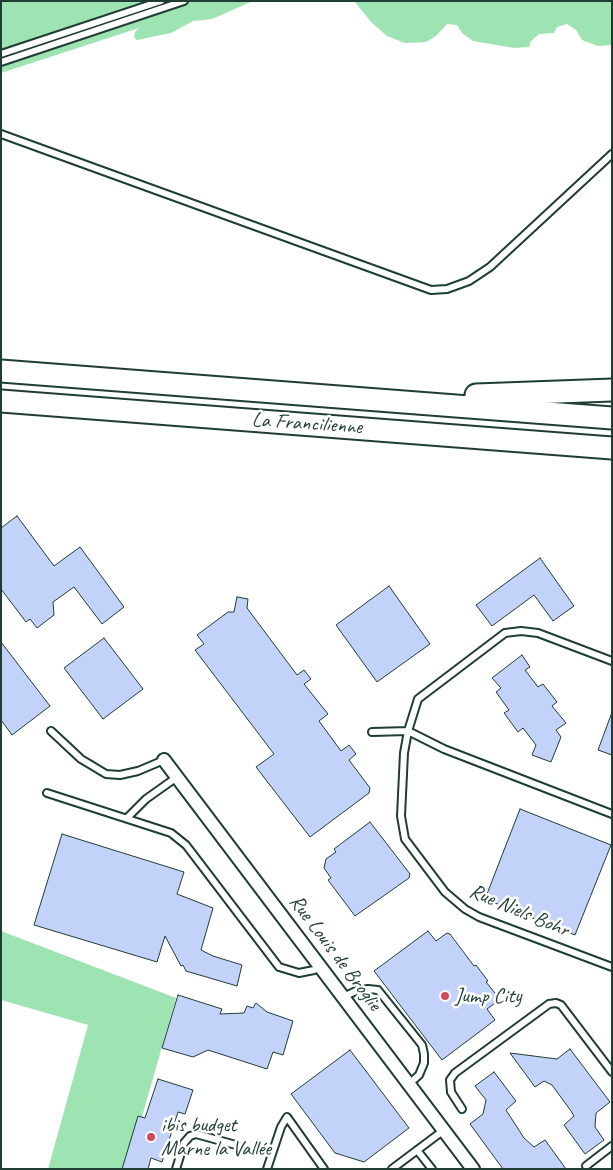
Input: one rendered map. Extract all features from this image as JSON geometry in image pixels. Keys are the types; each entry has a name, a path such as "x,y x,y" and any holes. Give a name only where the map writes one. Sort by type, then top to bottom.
{"highway":[{"name":"La Francilienne","path":"1,371 450,404 612,418"},
{"path":"450,404 475,395 612,390"},
{"name":"La Francilienne","path":"1,401 612,448"}],"street":[{"name":"Rue Louis de Broglie","path":"164,760 473,1169"}],"lane":[{"path":"1,54 161,1"},
{"path":"1,62 184,1"},
{"path":"1,134 431,290 447,289 469,281 490,267 612,154"},
{"name":"Rue Niels Bohr","path":"612,661 538,633 521,631 505,633 418,699 408,731 404,753 401,816 406,839 445,892 465,910 612,967"},
{"path":"51,731 81,759 106,774 120,775 138,771 164,760"},
{"path":"372,732 408,731 444,749 612,814"},
{"path":"127,818 146,798 177,777"},
{"path":"47,792 171,834 186,845 279,967 298,973 314,970 320,966"},
{"path":"343,996 362,990 378,990 422,1045 424,1063 419,1075 409,1084"},
{"path":"462,1109 451,1092 450,1080 455,1073 549,1004 556,1003 562,1005 612,1072"},
{"path":"267,1169 281,1127 287,1117 324,1169"},
{"path":"392,1169 444,1130"},
{"path":"176,1169 184,1143 190,1136 196,1134 236,1145"},
{"path":"586,1166 612,1146"},
{"path":"417,1150 432,1169"}],"green space":[{"path":"1,1 253,1 212,19 193,21 171,33 137,40 134,37 135,32 139,28 1,73"},
{"path":"354,1 612,1 612,45 598,46 582,40 576,30 567,24 557,27 554,33 539,34 531,41 529,47 514,48 473,41 462,33 457,25 447,24 436,36 426,42 405,43 387,36 372,23"},
{"path":"1,931 176,998 127,1169 48,1169 88,1025 1,1000"}],"building":[{"path":"17,516 54,566 80,547 124,607 102,624 74,587 53,602 54,615 37,628 30,619 26,622 1,589 1,528"},
{"path":"540,558 574,606 553,621 534,595 492,626 476,605"},
{"path":"389,586 430,644 377,682 336,625"},
{"path":"237,597 248,599 247,608 297,675 304,670 311,679 304,684 328,714 319,721 341,751 349,745 356,754 349,760 370,788 369,793 310,837 256,767 274,754 195,650 204,644 197,635 228,612 234,612"},
{"path":"104,638 143,689 103,719 64,668"},
{"path":"1,642 50,706 12,735 1,720"},
{"path":"522,655 530,667 525,670 538,687 543,684 557,702 552,706 566,723 556,730 561,737 551,762 532,755 536,745 523,728 518,732 504,713 509,710 496,692 501,688 492,678"},
{"path":"612,715 612,755 598,750"},
{"path":"520,809 611,845 575,935 485,899"},
{"path":"370,822 410,874 409,878 355,916 328,880 331,878 324,868 326,859 336,852 334,849"},
{"path":"62,834 184,872 177,894 213,908 201,950 213,956 242,965 237,986 186,971 183,965 181,966 165,936 157,962 34,925"},
{"name":"Jump City","path":"428,931 436,941 447,933 450,934 474,966 476,965 488,981 486,982 499,998 497,999 498,1001 487,1009 495,1020 442,1060 374,971"},
{"path":"178,995 222,1009 220,1014 244,1013 247,1006 253,1008 256,1003 267,1012 293,1021 283,1055 273,1052 267,1069 208,1050 193,1057 162,1048"},
{"path":"570,1049 610,1102 596,1113 595,1127 604,1140 585,1154 564,1125 574,1116 552,1085 544,1081 535,1087 510,1053 557,1059"},
{"path":"350,1050 409,1128 364,1162 335,1153 291,1094"},
{"path":"494,1072 516,1101 506,1110 524,1138 534,1147 545,1140 566,1169 503,1169 470,1124 483,1114 486,1100 475,1086"},
{"path":"158,1079 193,1090 185,1114 178,1112 162,1162 151,1158 148,1169 122,1169 138,1116 145,1118"}],"place":[{"name":"Jump City","path":"445,996"},
{"name":"ibis budget Marne la Vallée","path":"151,1137"}]}
